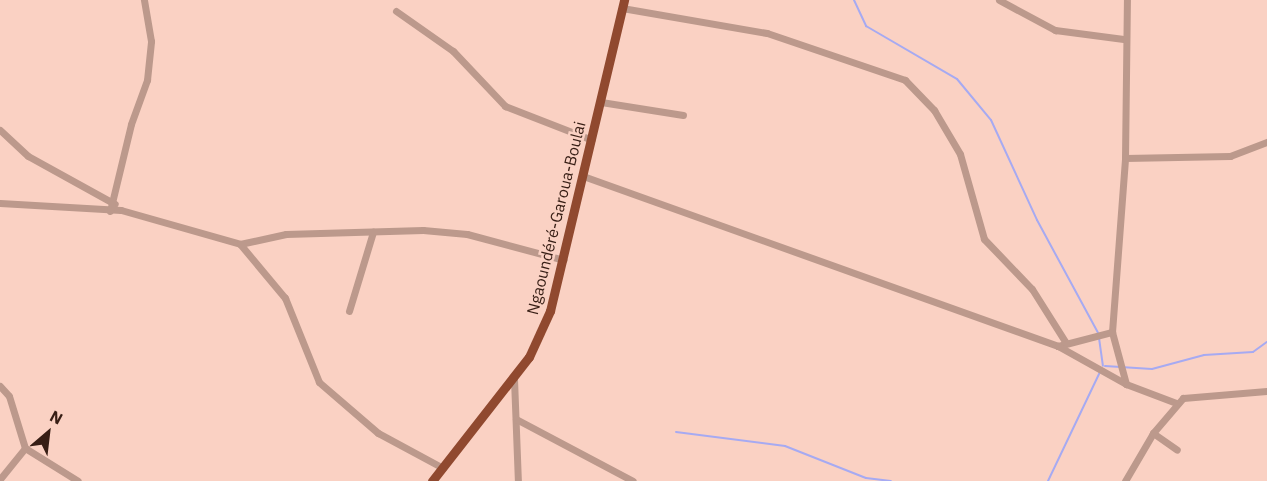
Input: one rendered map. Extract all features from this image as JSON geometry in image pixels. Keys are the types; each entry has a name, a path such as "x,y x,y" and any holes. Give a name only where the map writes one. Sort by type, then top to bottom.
{"highway":[{"name":"Ngaoundéré-Garoua-Boulai","path":"432,481 514,379 540,335 564,260 623,4"}],"street":[{"path":"110,211 130,124 147,80 151,41 144,0"},
{"path":"999,0 1055,30 1123,39"},
{"path":"1126,384 1112,332 1125,158 1123,39 1127,0"},
{"path":"623,4 773,34 905,80 934,110 960,154 984,239 1032,289 1062,345"},
{"path":"396,11 453,51 505,106 592,140"},
{"path":"601,102 683,115"},
{"path":"0,130 28,156 113,202 121,210"},
{"path":"1125,158 1230,156 1267,142"},
{"path":"584,176 1062,345 1126,384 1176,403"},
{"path":"0,203 121,210 240,244 286,234 373,232 467,234 564,260"},
{"path":"349,311 373,232"},
{"path":"240,244 285,298 319,382 378,433 443,468"},
{"path":"1062,345 1112,332"},
{"path":"514,379 518,481"},
{"path":"0,386 9,396 25,448 78,481"},
{"path":"1125,481 1153,433 1176,403 1200,393 1267,391"},
{"path":"516,419 633,481"},
{"path":"1153,433 1177,450"},
{"path":"0,478 25,448"}],"waterway":[{"path":"854,0 866,26 957,79 991,120 1037,220 1098,333"},
{"path":"1099,338 1103,366"},
{"path":"1105,366 1152,369 1204,355 1253,352 1267,342"},
{"path":"1048,481 1100,372"},
{"path":"676,432 785,446 866,478 891,481"}]}
